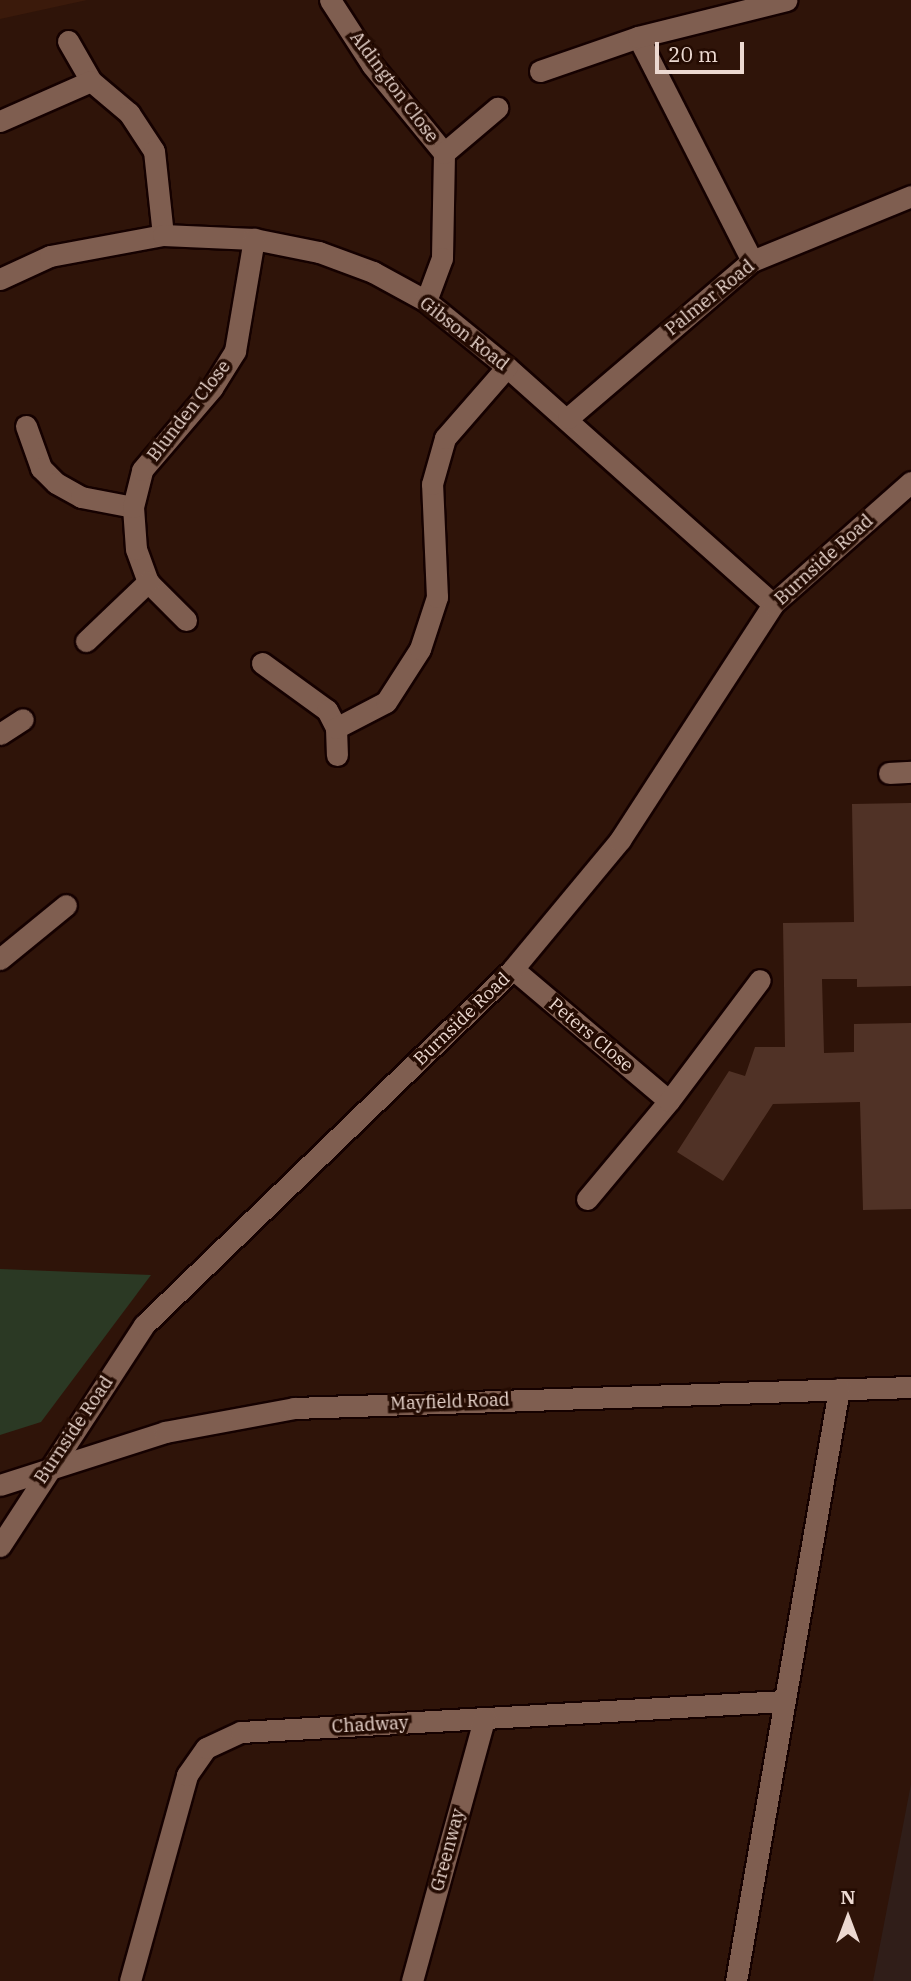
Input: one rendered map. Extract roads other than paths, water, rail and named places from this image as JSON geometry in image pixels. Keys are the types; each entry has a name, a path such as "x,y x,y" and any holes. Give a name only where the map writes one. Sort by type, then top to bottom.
{"street":[{"name":"Aldington Close","path":"330,0 372,65 444,153 442,258 426,301"},
{"path":"540,71 638,37 786,0"},
{"path":"638,37 751,261"},
{"path":"68,41 91,81 130,113 154,151 163,235"},
{"path":"0,121 91,81"},
{"path":"444,153 497,108"},
{"name":"Palmer Road","path":"568,418 751,261 911,196"},
{"name":"Gibson Road","path":"0,279 50,256 163,235 254,239 319,252 373,272 426,301 507,367 568,418 773,604"},
{"name":"Blunden Close","path":"186,620 148,582 136,549 133,507 142,470 212,388 235,351 254,239"},
{"path":"336,728 386,702 420,649 437,597 432,484 445,438 507,367"},
{"path":"26,426 41,468 56,483 81,497 133,507"},
{"name":"Burnside Road","path":"0,1546 46,1470 144,1325 513,969 620,840 773,604 911,482"},
{"path":"86,640 148,582"},
{"path":"262,663 307,692 327,710 336,728 337,755"},
{"path":"0,734 23,719"},
{"path":"889,773 911,772"},
{"path":"0,959 66,905"},
{"name":"Peters Close","path":"513,969 669,1101"},
{"path":"587,1199 669,1101 760,980"},
{"name":"Mayfield Road","path":"0,1485 165,1432 294,1408 911,1387"},
{"path":"736,1981 839,1389"},
{"name":"Chadway","path":"130,1981 187,1775 206,1748 240,1732 783,1701"},
{"name":"Greenway","path":"412,1981 484,1719"}]}
